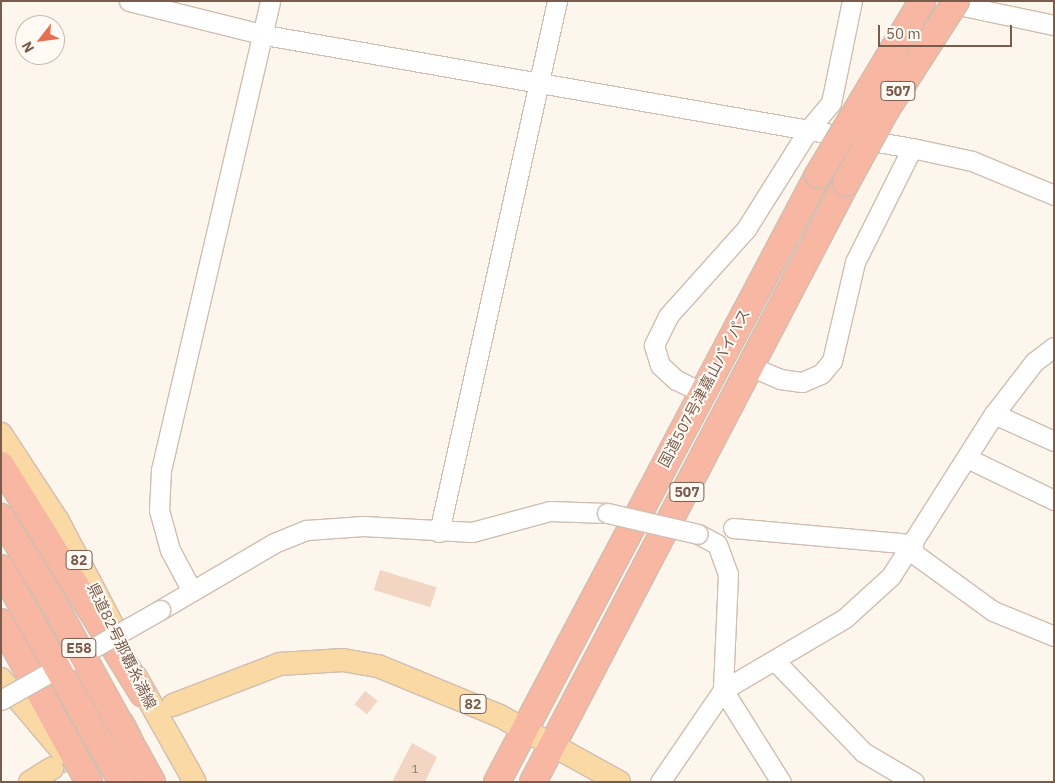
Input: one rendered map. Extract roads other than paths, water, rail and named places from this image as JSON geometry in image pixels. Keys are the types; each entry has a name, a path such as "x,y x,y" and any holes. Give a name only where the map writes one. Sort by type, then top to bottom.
{"highway":[{"name":"国道507号津嘉山バイパス","path":"497,782 701,392 818,175 922,1"},
{"name":"507","path":"533,782 752,367 846,183 892,101 956,1"},
{"path":"1,465 44,530 143,694"},
{"name":"E58","path":"1,517 48,592 152,782"},
{"name":"E58","path":"1,568 122,782"},
{"path":"1,622 89,782"}],"main road":[{"name":"県道82号那覇糸満線","path":"1,434 58,520 104,607 143,694 195,782"},
{"name":"県道82号那覇糸満線","path":"173,704 280,664 343,660 378,666 419,680 526,729 619,782"},
{"path":"1,679 39,721 83,782"},
{"path":"30,782 52,768"}],"street":[{"path":"129,1 265,35 912,148 972,161 1054,195"},
{"path":"192,591 170,550 159,510 161,470 265,35 270,1"},
{"path":"439,532 557,1"},
{"path":"701,392 676,380 660,365 654,345 668,316 746,230 809,129 831,103 852,1"},
{"path":"939,1 1054,25"},
{"path":"752,367 780,379 802,382 821,374 832,361 856,262 912,148"},
{"path":"660,782 724,690 846,618 891,576 994,414 1034,362 1054,346"},
{"path":"994,414 1054,441"},
{"path":"967,458 1054,500"},
{"path":"1,700 274,543 307,530 363,526 439,532 494,528 550,511 607,513 698,534 717,544 728,574 724,690 781,782"},
{"path":"733,528 911,547 993,611 1054,636"},
{"path":"774,660 863,752 914,782"}],"tunnel":[{"path":"59,764 172,705"}]}
